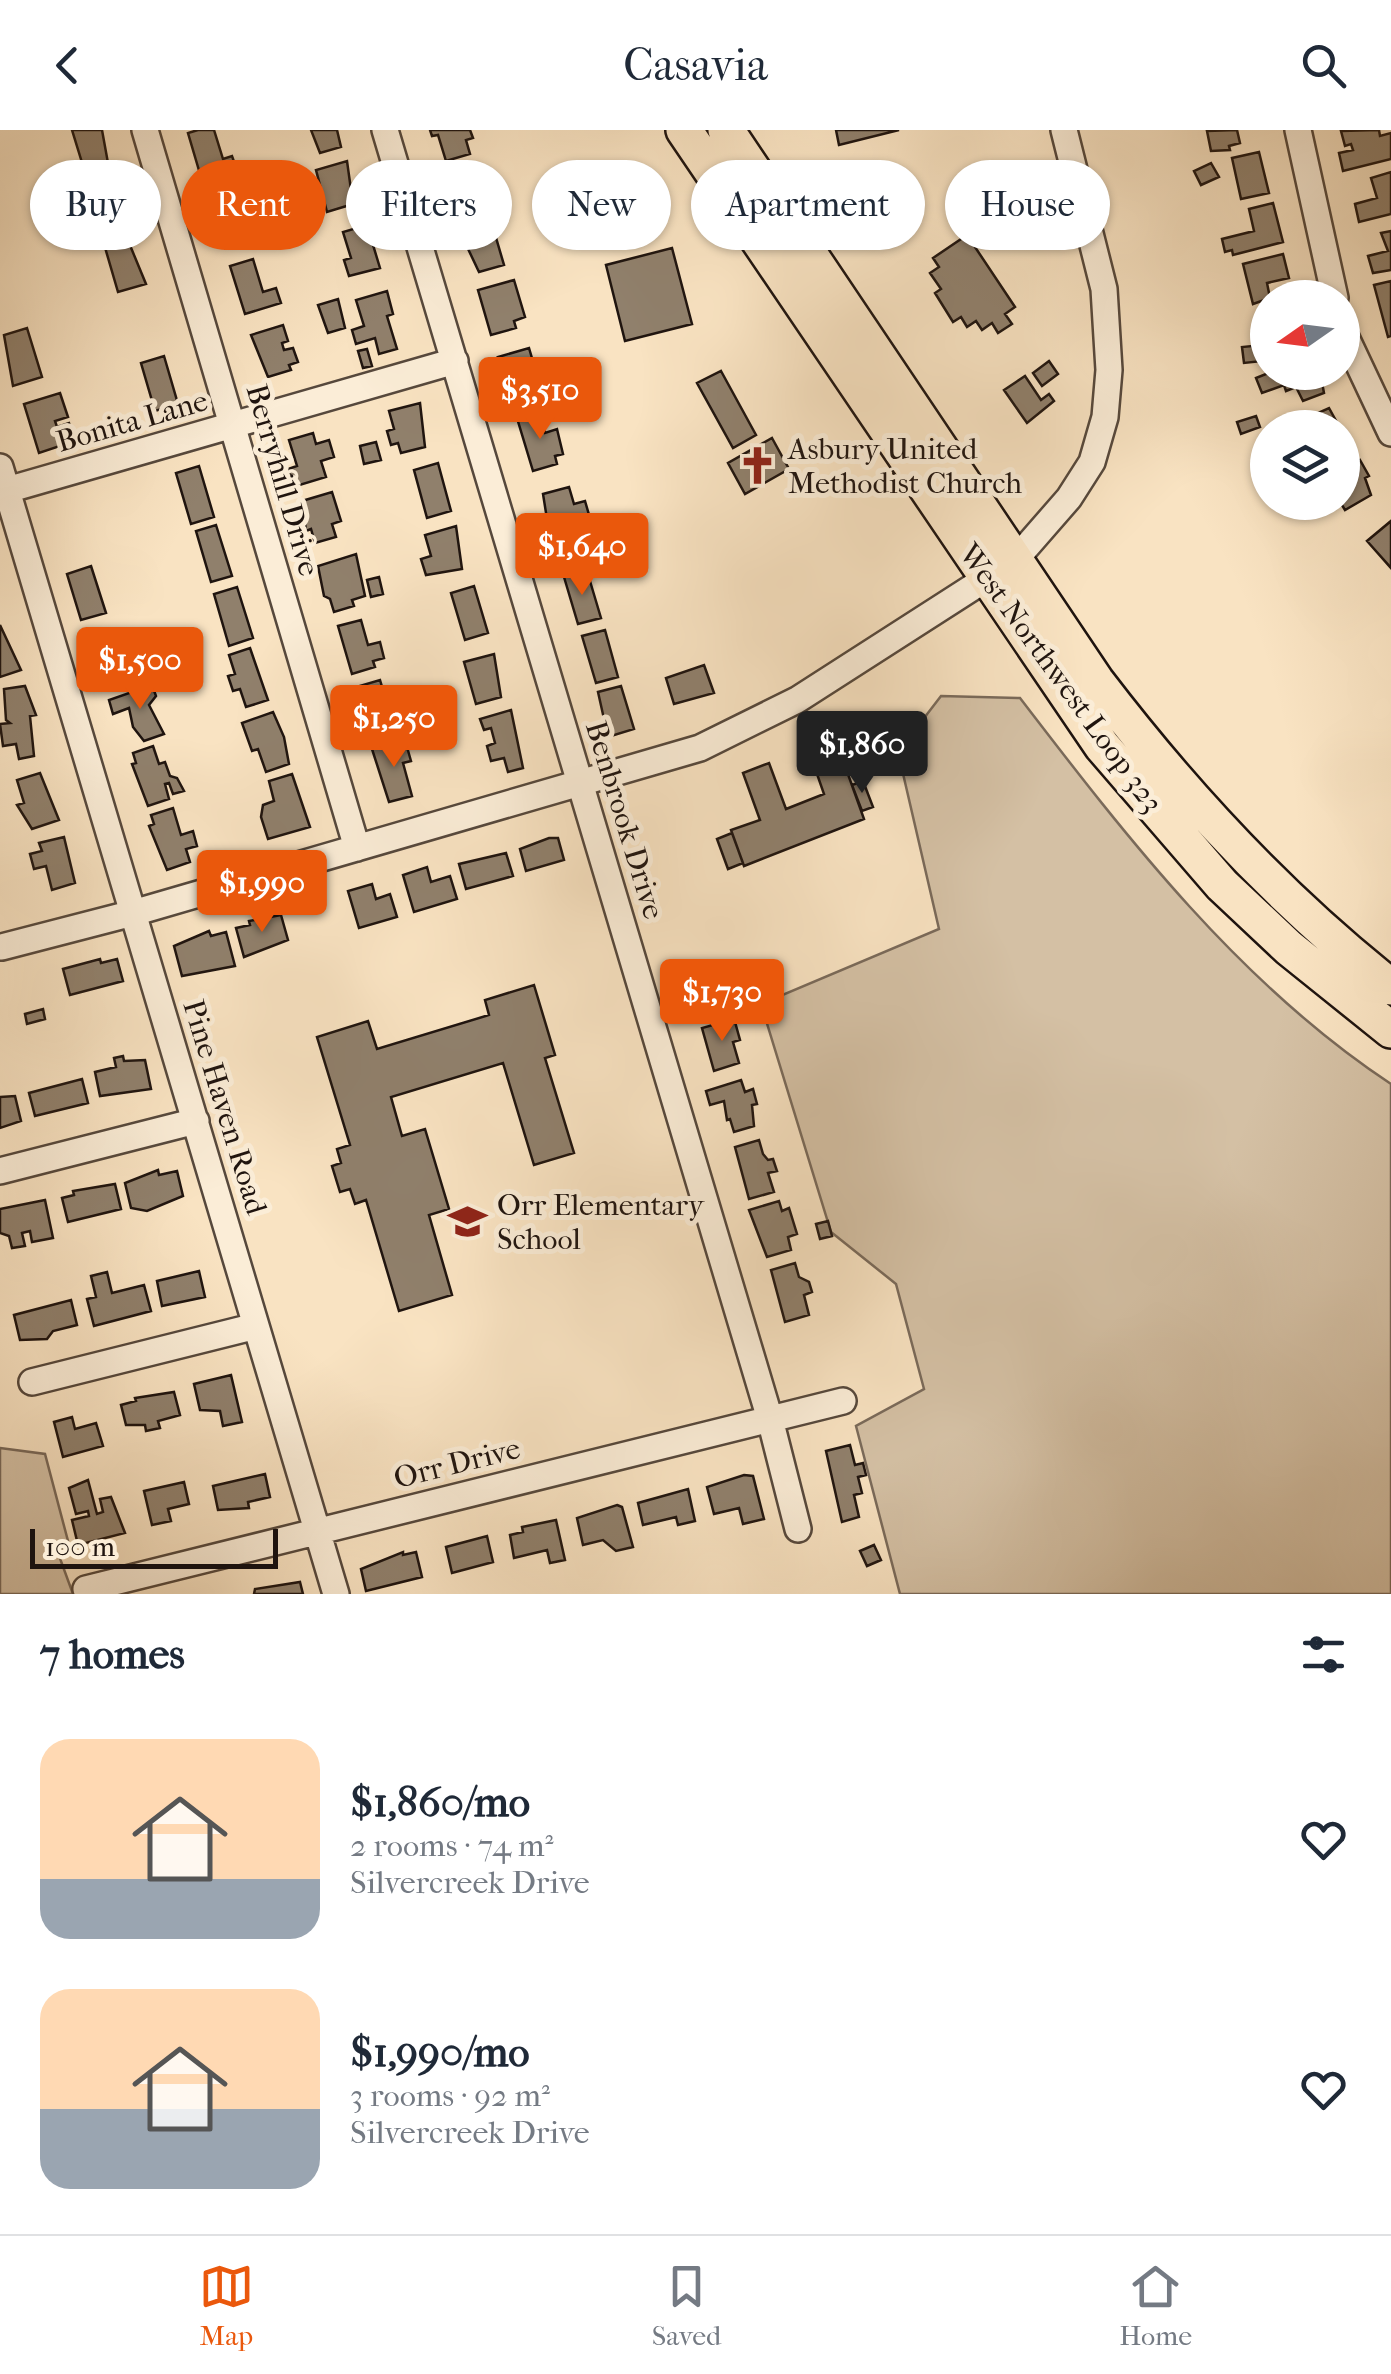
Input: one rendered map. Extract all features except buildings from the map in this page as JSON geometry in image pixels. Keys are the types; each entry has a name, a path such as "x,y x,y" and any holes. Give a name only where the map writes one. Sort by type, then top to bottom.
{"highway":[{"name":"West Northwest Loop 323","path":"684,130 1002,569 1096,680 1168,774 1272,886 1391,987"},
{"name":"West Northwest Loop 323","path":"726,130 1002,569 1102,746 1160,817 1289,948 1391,1030"}],"street":[{"name":"Berryhill Drive","path":"145,130 357,848"},
{"name":"Benbrook Drive","path":"385,130 770,1420 798,1529"},
{"path":"2,947 133,913 700,748 741,731 1002,569 1069,498 1092,462 1104,417 1109,370 1104,290 1064,130"},
{"path":"1298,130 1332,280"},
{"name":"Bonita Lane","path":"2,483 233,426 454,362"},
{"path":"1360,367 1391,433"},
{"name":"Pine Haven Road","path":"2,483 336,1594"},
{"path":"0,1171 196,1121"},
{"path":"32,1382 256,1326"},
{"name":"Orr Drive","path":"86,1588 844,1400"}],"shaded area":[{"path":"941,696 1020,698 1145,856 1236,956 1336,1045 1391,1084 1391,1594 900,1594 856,1426 924,1389 896,1284 831,1232 761,1004 939,929 898,752"},
{"path":"0,1448 45,1454 68,1541 58,1553 73,1594 0,1594"}],"place":[{"name":"Asbury United Methodist Church","path":"758,466"},
{"name":"Orr Elementary School","path":"467,1222"}]}
